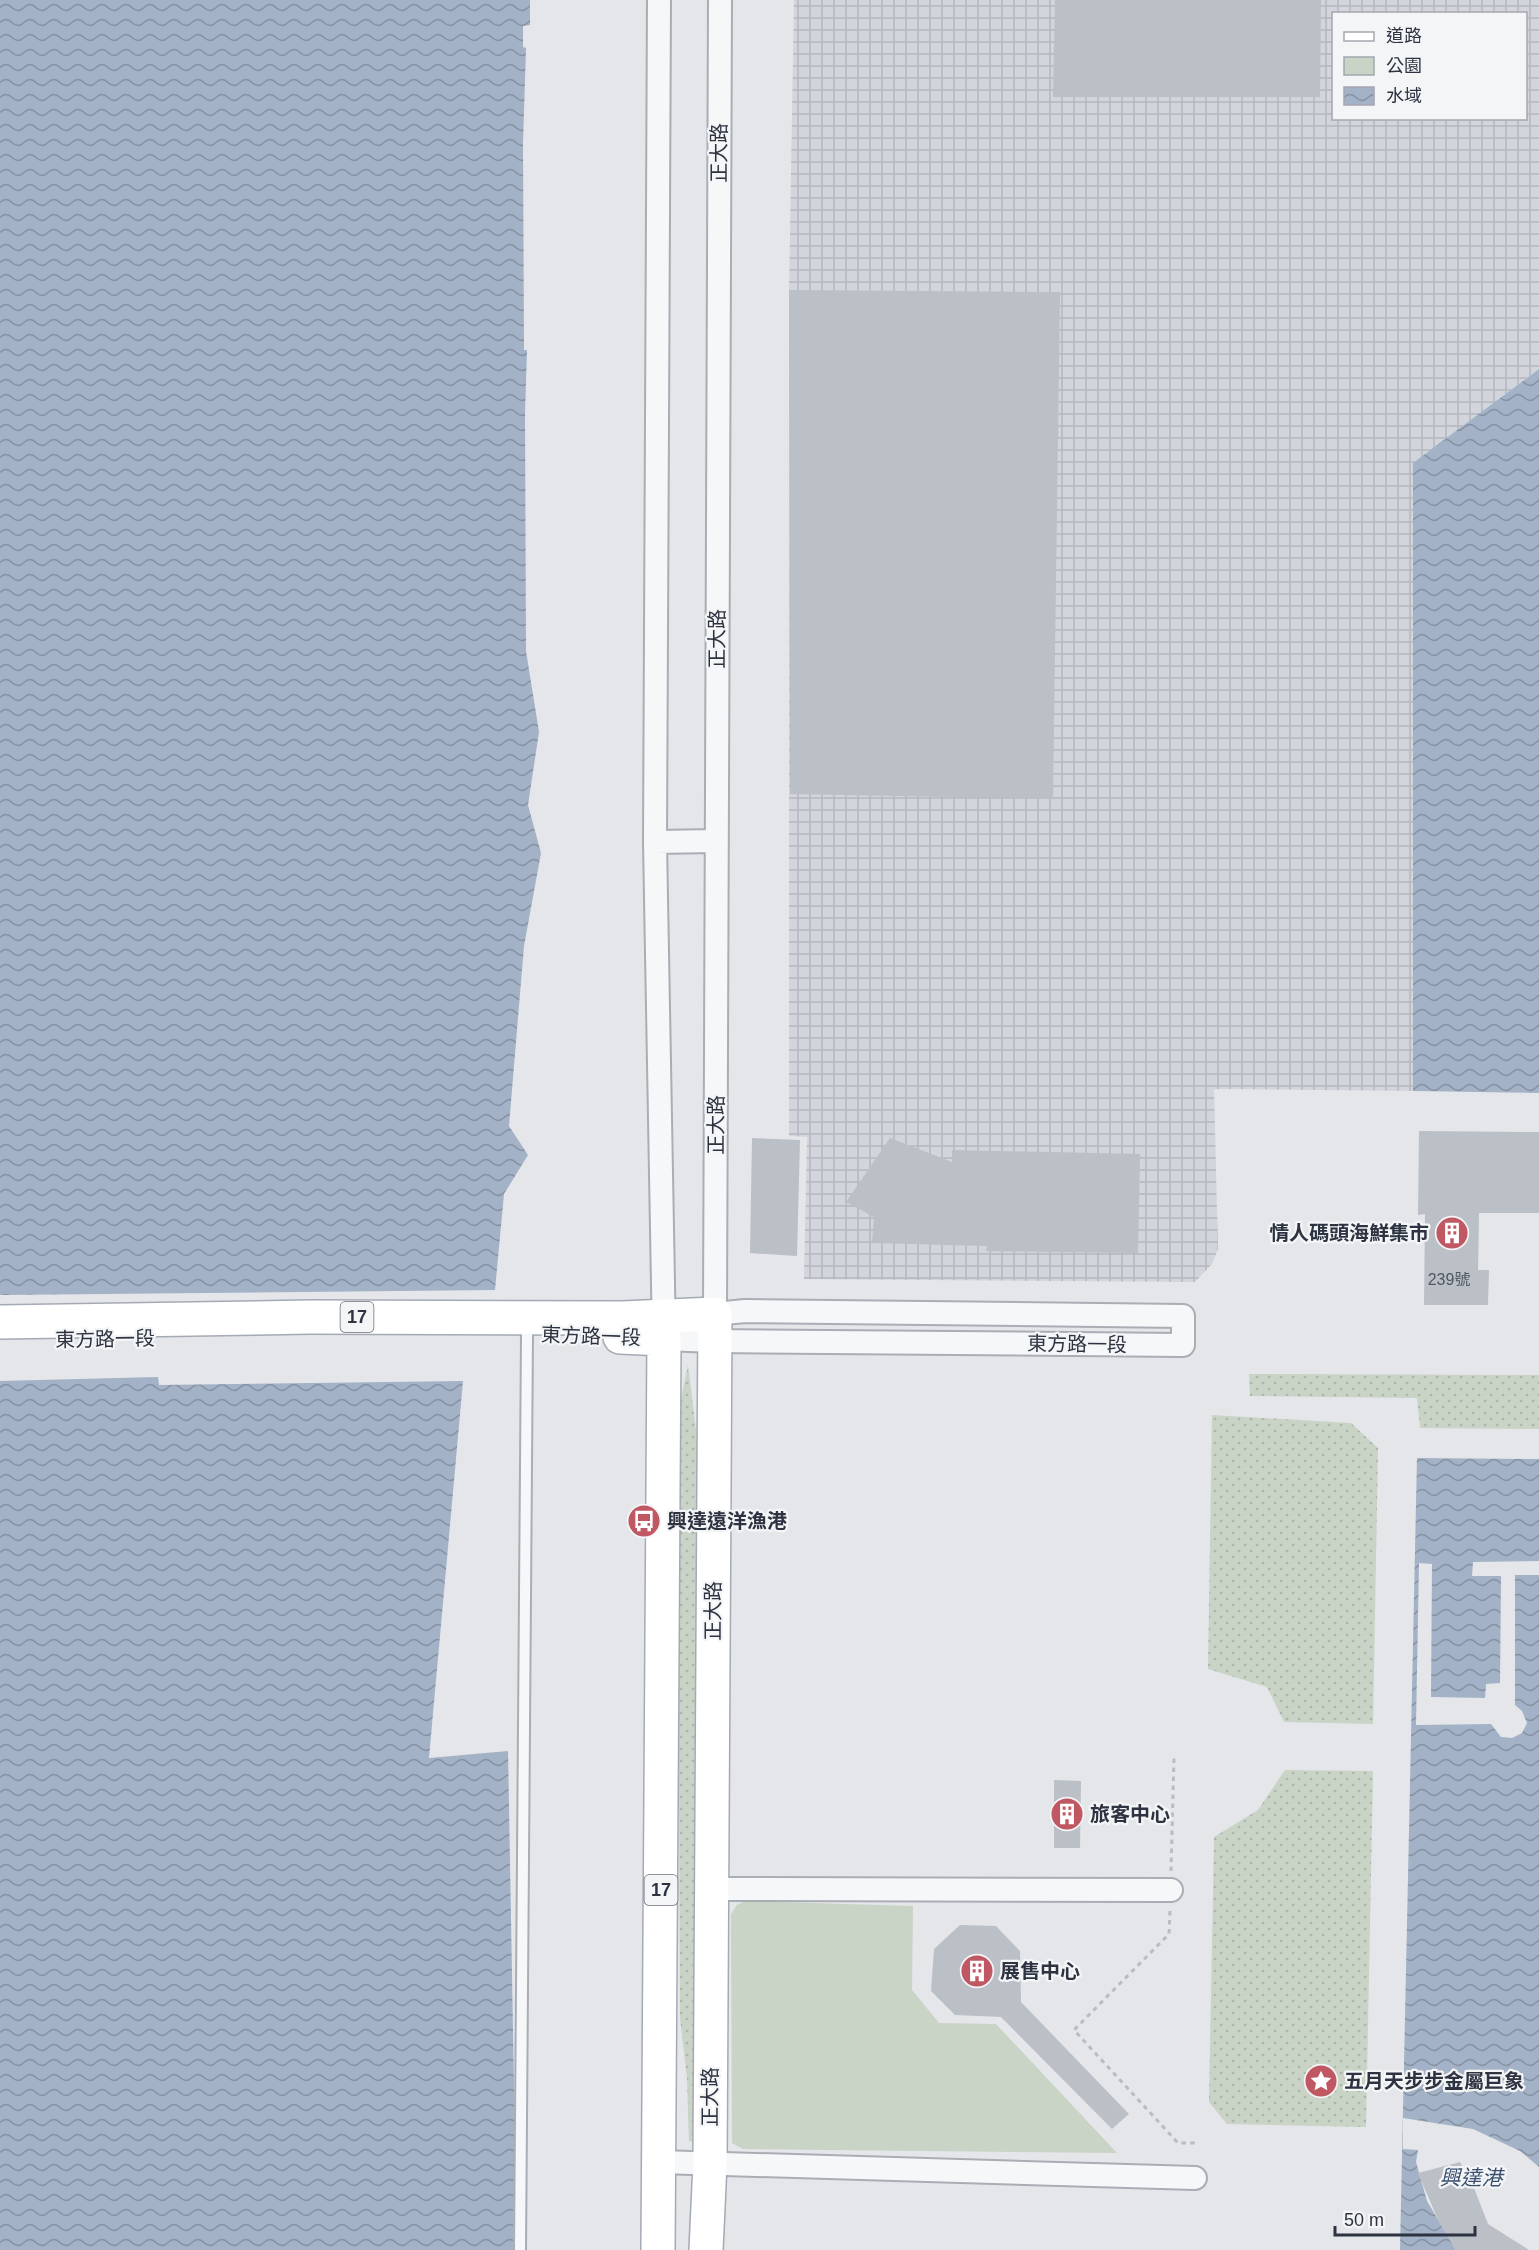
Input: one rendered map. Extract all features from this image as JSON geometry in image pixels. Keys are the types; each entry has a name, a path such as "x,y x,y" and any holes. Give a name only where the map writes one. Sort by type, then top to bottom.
{"main road":[{"name":"東方路一段","path":"0,1322 311,1317 715,1328"},
{"name":"東方路一段","path":"0,1341 527,1334 664,1328"},
{"name":"17","path":"658,2250 664,1328"},
{"name":"正大路","path":"706,2250 710,2163 715,1328"}],"street":[{"path":"659,0 655,842 664,1328"},
{"name":"正大路","path":"715,1328 720,0"},
{"path":"655,842 716,841"},
{"name":"東方路一段","path":"745,1311 1183,1316 1183,1345 715,1328 745,1311"},
{"path":"711,1888 1171,1890"},
{"path":"659,2162 1195,2178"}],"lane":[{"path":"520,2250 527,1334"}],"path":[{"path":"1074,2030 1178,2142 1195,2143"}],"shaded area":[{"path":"794,0 1539,0 1539,369 1413,464 1413,1091 1214,1089 1218,1249 1212,1264 1195,1282 804,1279 807,1137 789,1136 789,290"}],"green space":[{"path":"688,1365 703,1487 697,2142 689,2141 687,2079 680,2018 679,1789 673,1473 677,1418"},
{"path":"1249,1374 1539,1375 1539,1429 1420,1428 1417,1398 1250,1396"},
{"path":"1212,1415 1351,1423 1378,1448 1373,1724 1284,1722 1267,1687 1208,1669"},
{"path":"1285,1770 1373,1771 1366,2127 1227,2124 1209,2102 1214,1837 1258,1810"},
{"path":"745,1901 913,1906 912,1990 939,2023 996,2024 1117,2153 743,2149 732,2143 731,1914 737,1905"}],"water":[{"path":"0,0 530,0 530,25 523,26 523,47 526,48 523,143 524,350 527,350 526,651 539,732 528,805 541,853 524,946 509,1126 528,1155 504,1194 495,1290 0,1295"},
{"path":"1539,369 1539,1093 1413,1091 1413,463"},
{"path":"158,1377 159,1385 463,1381 429,1758 508,1751 515,2141 513,2250 0,2250 0,1381"},
{"name":"興達港","path":"1417,1458 1539,1459 1539,2250 1400,2250"}],"pier":[{"path":"1539,1561 1539,1575 1515,1575 1515,1705 1522,1711 1527,1723 1522,1733 1512,1738 1501,1737 1491,1724 1416,1725 1419,1563 1432,1564 1431,1697 1485,1698 1486,1684 1500,1683 1501,1576 1472,1576 1473,1562"},
{"path":"1403,2118 1473,2129 1520,2151 1539,2167 1539,2250 1456,2250 1427,2201 1416,2162 1418,2150 1403,2149"}],"building":[{"path":"1055,0 1321,0 1320,97 1053,97"},
{"path":"789,290 1060,292 1053,799 790,794"},
{"name":"情人碼頭海鮮集市","path":"1419,1131 1539,1132 1539,1213 1479,1213 1478,1270 1489,1270 1488,1305 1424,1305 1425,1214 1418,1215"},
{"path":"752,1138 800,1140 797,1256 750,1253"},
{"path":"890,1138 952,1162 952,1150 1140,1154 1138,1253 986,1251 987,1246 872,1243 874,1217 846,1202"},
{"name":"旅客中心","path":"1054,1780 1081,1781 1080,1848 1054,1848"},
{"name":"展售中心","path":"960,1925 996,1926 1020,1951 1021,2002 1129,2114 1112,2129 1001,2017 955,2015 931,1991 934,1949"},
{"path":"1460,2162 1474,2188 1488,2224 1529,2250 1456,2250 1439,2222 1418,2173"}],"place":[{"name":"情人碼頭海鮮集市","path":"1452,1233"},
{"name":"興達遠洋漁港","path":"644,1521"},
{"name":"旅客中心","path":"1067,1814"},
{"name":"展售中心","path":"977,1971"},
{"name":"五月天步步金屬巨象","path":"1321,2081"}]}
